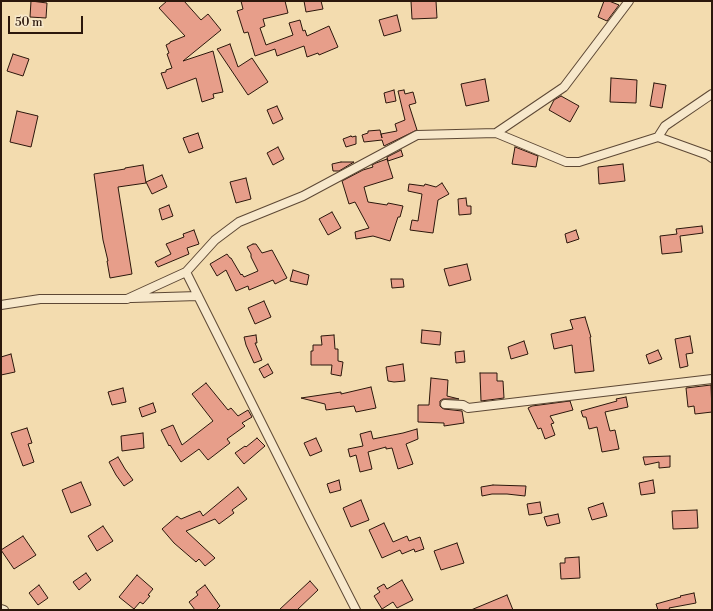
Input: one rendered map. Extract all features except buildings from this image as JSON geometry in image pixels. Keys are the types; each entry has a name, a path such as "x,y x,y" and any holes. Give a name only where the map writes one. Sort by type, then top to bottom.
{"street":[{"path":"496,133 564,87 629,1"},
{"path":"658,137 665,126 712,94"},
{"path":"127,299 186,272 215,240 239,222 304,196 417,135 496,133 566,162 579,162 658,137 708,155 712,158"},
{"path":"186,272 356,610"},
{"path":"1,304 40,299 127,299 198,296"},
{"path":"445,404 464,405 468,408 712,379"}]}
